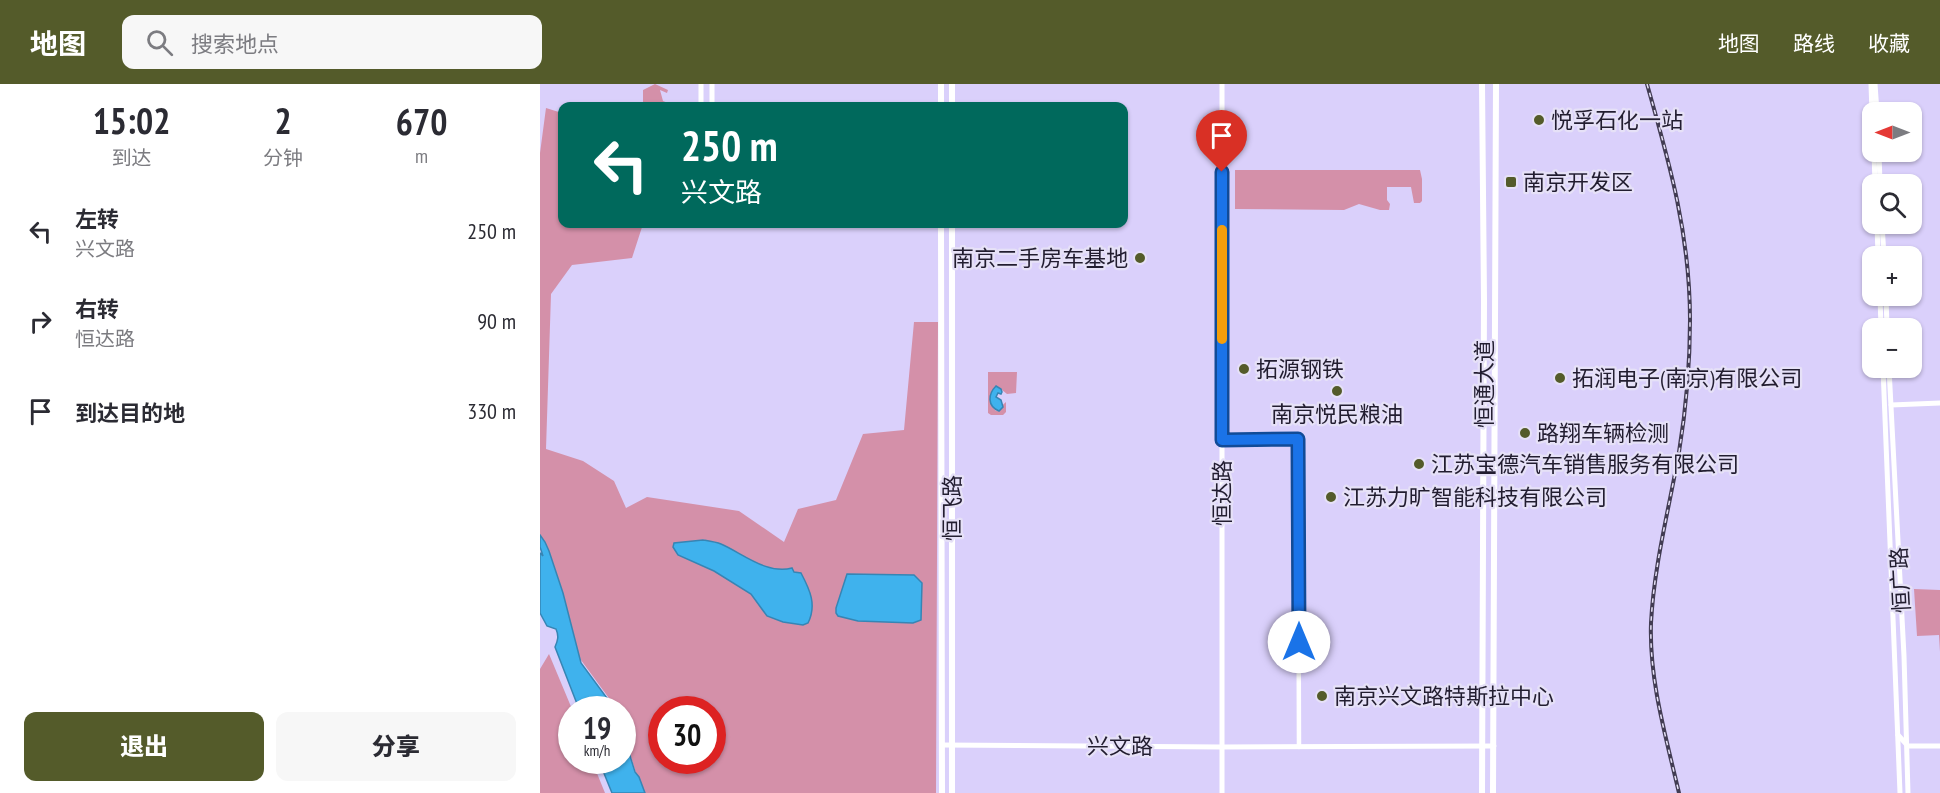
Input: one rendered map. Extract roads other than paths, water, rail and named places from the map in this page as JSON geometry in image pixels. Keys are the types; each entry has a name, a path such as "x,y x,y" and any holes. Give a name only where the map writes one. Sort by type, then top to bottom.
{"main road":[{"path":"941,84 941,102"},
{"path":"952,84 952,102"},
{"name":"恒通大道","path":"1482,84 1484,300 1482,793"},
{"name":"恒通大道","path":"1493,793 1496,84"},
{"name":"恒飞路","path":"941,228 942,793"},
{"name":"恒飞路","path":"952,228 952,793"}],"street":[{"path":"701,84 701,102"},
{"path":"712,84 712,102"},
{"name":"恒达路","path":"1222,84 1222,793"},
{"path":"1873,84 1876,102"},
{"path":"1872,102 1873,84"},
{"name":"恒广路","path":"1883,378 1900,793"},
{"name":"恒广路","path":"1890,378 1908,746 1908,793"},
{"path":"1891,405 1940,403"},
{"path":"1222,440 1298,439 1299,747"},
{"path":"1898,735 1908,746 1940,746"},
{"name":"兴文路","path":"942,745 1494,746"}],"water":[{"path":"996,386 1002,392 996,397 1001,400 1003,407 999,411 992,406 990,400 991,393"},
{"path":"540,535 549,551 563,593 581,663 605,696 574,696 555,647 558,638 556,629 547,626 540,613 540,553 543,556"},
{"path":"703,540 721,544 764,566 792,568 794,572 801,573 810,592 812,604 808,623 803,625 783,622 767,616 751,594 714,571 678,555 673,547 674,543"},
{"path":"847,574 914,575 922,583 921,620 913,623 858,621 838,616 836,608"},
{"path":"636,773 645,793 612,793 604,774"}],"railway":[{"path":"1647,84 1677,200 1687,259 1689,289 1690,337 1686,403 1659,558 1651,623 1656,687 1679,793"}],"place":[{"name":"悦孚石化一站","path":"1539,120"},
{"name":"南京开发区","path":"1511,182"},
{"name":"南京二手房车基地","path":"1140,258"},
{"name":"拓源钢铁","path":"1244,369"},
{"name":"拓润电子(南京)有限公司","path":"1560,378"},
{"name":"南京悦民粮油","path":"1337,391"},
{"name":"路翔车辆检测","path":"1525,433"},
{"name":"江苏宝德汽车销售服务有限公司","path":"1419,464"},
{"name":"江苏力旷智能科技有限公司","path":"1331,497"},
{"name":"南京兴文路特斯拉中心","path":"1322,696"}]}
